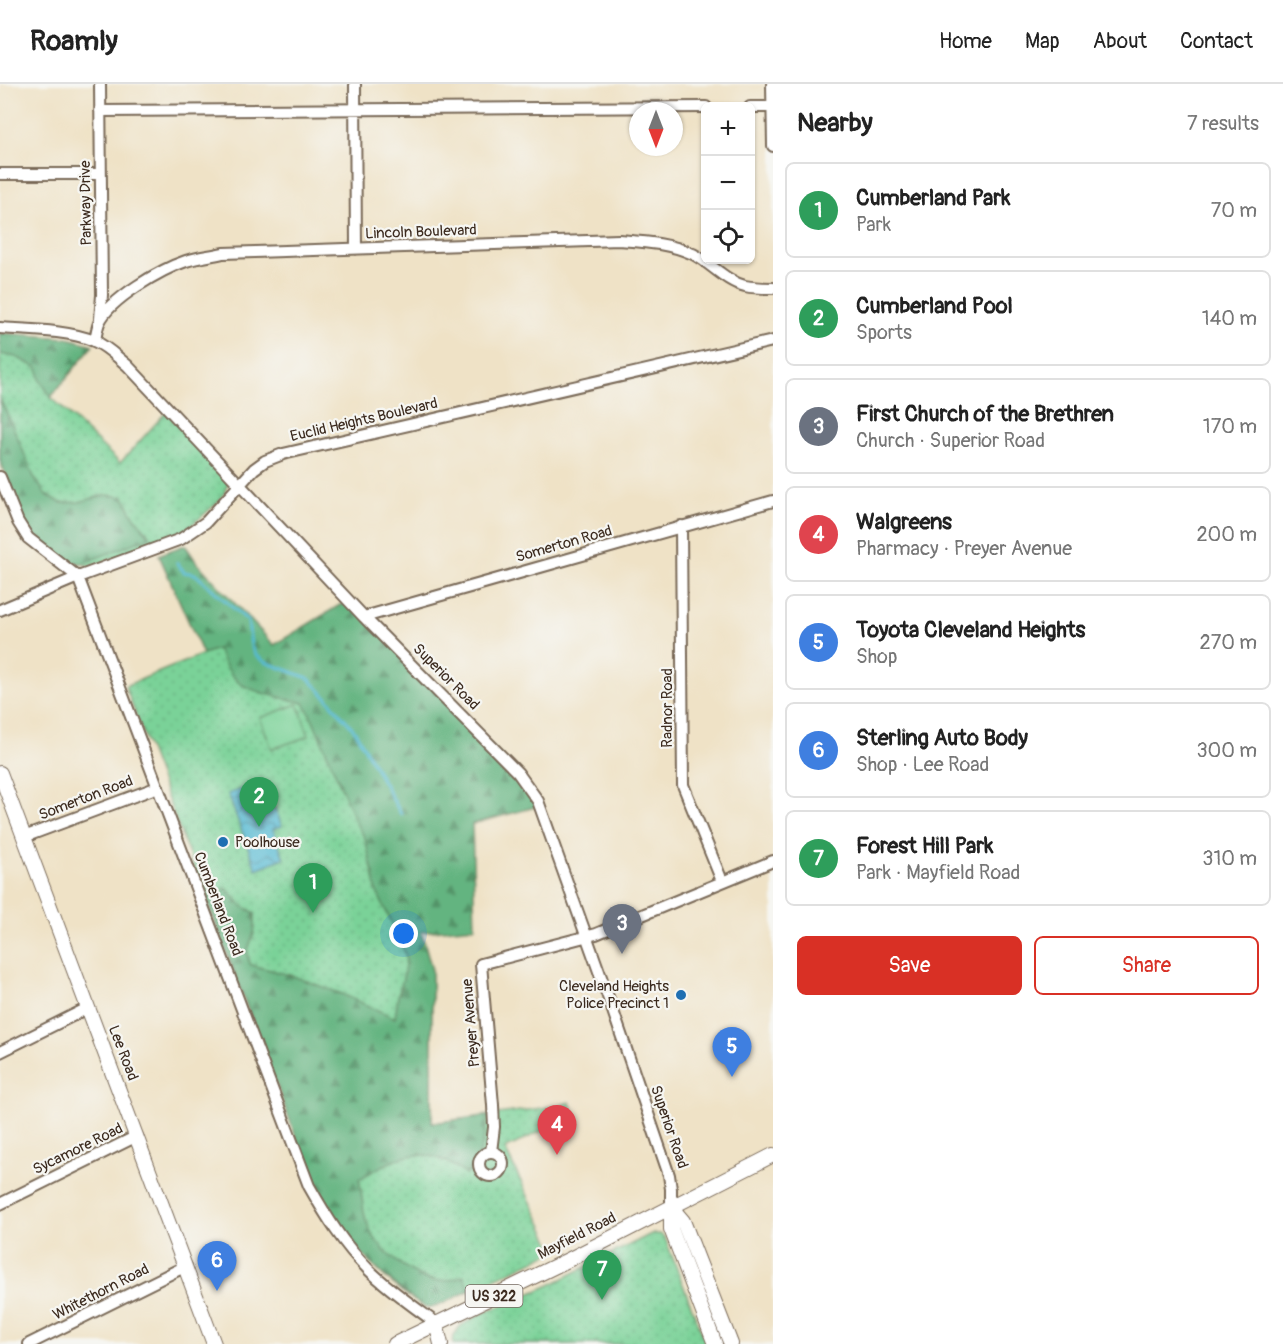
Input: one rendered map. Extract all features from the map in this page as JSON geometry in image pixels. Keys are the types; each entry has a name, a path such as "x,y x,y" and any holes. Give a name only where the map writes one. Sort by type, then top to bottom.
{"main road":[{"name":"Lee Road","path":"0,773 214,1344"},
{"name":"Mayfield Road","path":"395,1344 570,1259 773,1155"},
{"path":"671,1207 683,1221 730,1344"},
{"name":"Superior Road","path":"671,1207 671,1229 715,1344"},
{"path":"692,1284 706,1279"},
{"path":"436,1323 441,1344"}],"street":[{"name":"Parkway Drive","path":"100,84 102,295 100,322"},
{"path":"356,84 356,249"},
{"path":"772,84 773,146"},
{"path":"755,107 771,106"},
{"path":"100,111 701,107"},
{"path":"0,174 100,174"},
{"name":"Lincoln Boulevard","path":"95,341 100,322 106,312 149,278 186,261 223,253 619,240 653,242 694,255 738,284 748,287 773,288"},
{"name":"Superior Road","path":"0,328 67,333 95,341 128,366 364,617 518,773 537,801 587,936 669,1175 671,1207"},
{"name":"Euclid Heights Boulevard","path":"0,610 78,577 181,539 206,522 254,469 265,461 283,454 773,341"},
{"path":"0,477 18,522 28,538 78,577"},
{"name":"Somerton Road","path":"364,617 773,501"},
{"name":"Radnor Road","path":"681,526 683,785 722,881"},
{"name":"Cumberland Road","path":"78,577 309,1186 336,1230 366,1268 436,1323"},
{"name":"Somerton Road","path":"24,837 158,787"},
{"path":"587,936 773,861"},
{"name":"Preyer Avenue","path":"491,1152 494,1127 493,1105 481,964 587,936"},
{"path":"0,1052 88,1008"},
{"name":"Sycamore Road","path":"0,1204 137,1136"},
{"name":"Whitethorn Road","path":"30,1344 186,1266"}],"green space":[{"path":"0,333 93,345 51,397 120,463 166,412 224,474 228,483 218,502 185,530 162,541 90,566 67,560 34,535 22,519 0,460"},
{"path":"0,333 68,338 93,345 51,397 40,380 38,368 16,357 0,354"},
{"path":"0,399 34,477 46,495 61,503 79,502 105,495 124,497 132,513 150,537 81,564 67,560 52,551 34,535 22,519 0,460"},
{"path":"185,545 197,563 308,678 405,891 432,970 432,1123 556,1106 570,1102 574,1115 505,1149 555,1251 432,1308 409,1297 371,1264 258,1037 125,686 203,654 159,555"},
{"path":"185,545 197,563 274,645 348,600 518,773 539,806 472,824 475,927 421,932 432,970 432,1123 487,1116 483,1140 476,1161 467,1175 443,1160 431,1156 409,1156 389,1163 359,1179 369,1229 391,1258 430,1280 444,1281 464,1276 470,1290 432,1308 420,1305 368,1260 334,1219 315,1188 205,894 226,888 242,906 255,913 254,933 248,952 251,965 290,975 342,994 395,1018 406,957 376,890 365,838 357,825 313,720 304,703 259,692 242,685 228,670 217,649 203,654 159,555"},
{"path":"298,704 309,736 272,749 260,718"},
{"path":"651,1234 660,1234 665,1238 706,1344 453,1344 454,1336 460,1326 479,1315 550,1285"}],"water":[{"path":"256,784 266,811 275,808 282,826 273,829 284,858 256,869 228,794"}],"waterway":[{"path":"177,563 184,572 195,574 248,621 251,646 255,655 265,662 308,678 320,690 355,731 401,814"}],"place":[{"name":"Cumberland Pool","path":"259,827"},
{"name":"Poolhouse","path":"223,842"},
{"name":"Cumberland Park","path":"313,913"},
{"name":"First Church of the Brethren","path":"622,954"},
{"name":"Cleveland Heights Police Precinct 1","path":"681,995"},
{"name":"Toyota Cleveland Heights","path":"732,1077"},
{"name":"Walgreens","path":"557,1155"},
{"name":"Sterling Auto Body","path":"217,1291"},
{"name":"Forest Hill Park","path":"602,1300"}]}
